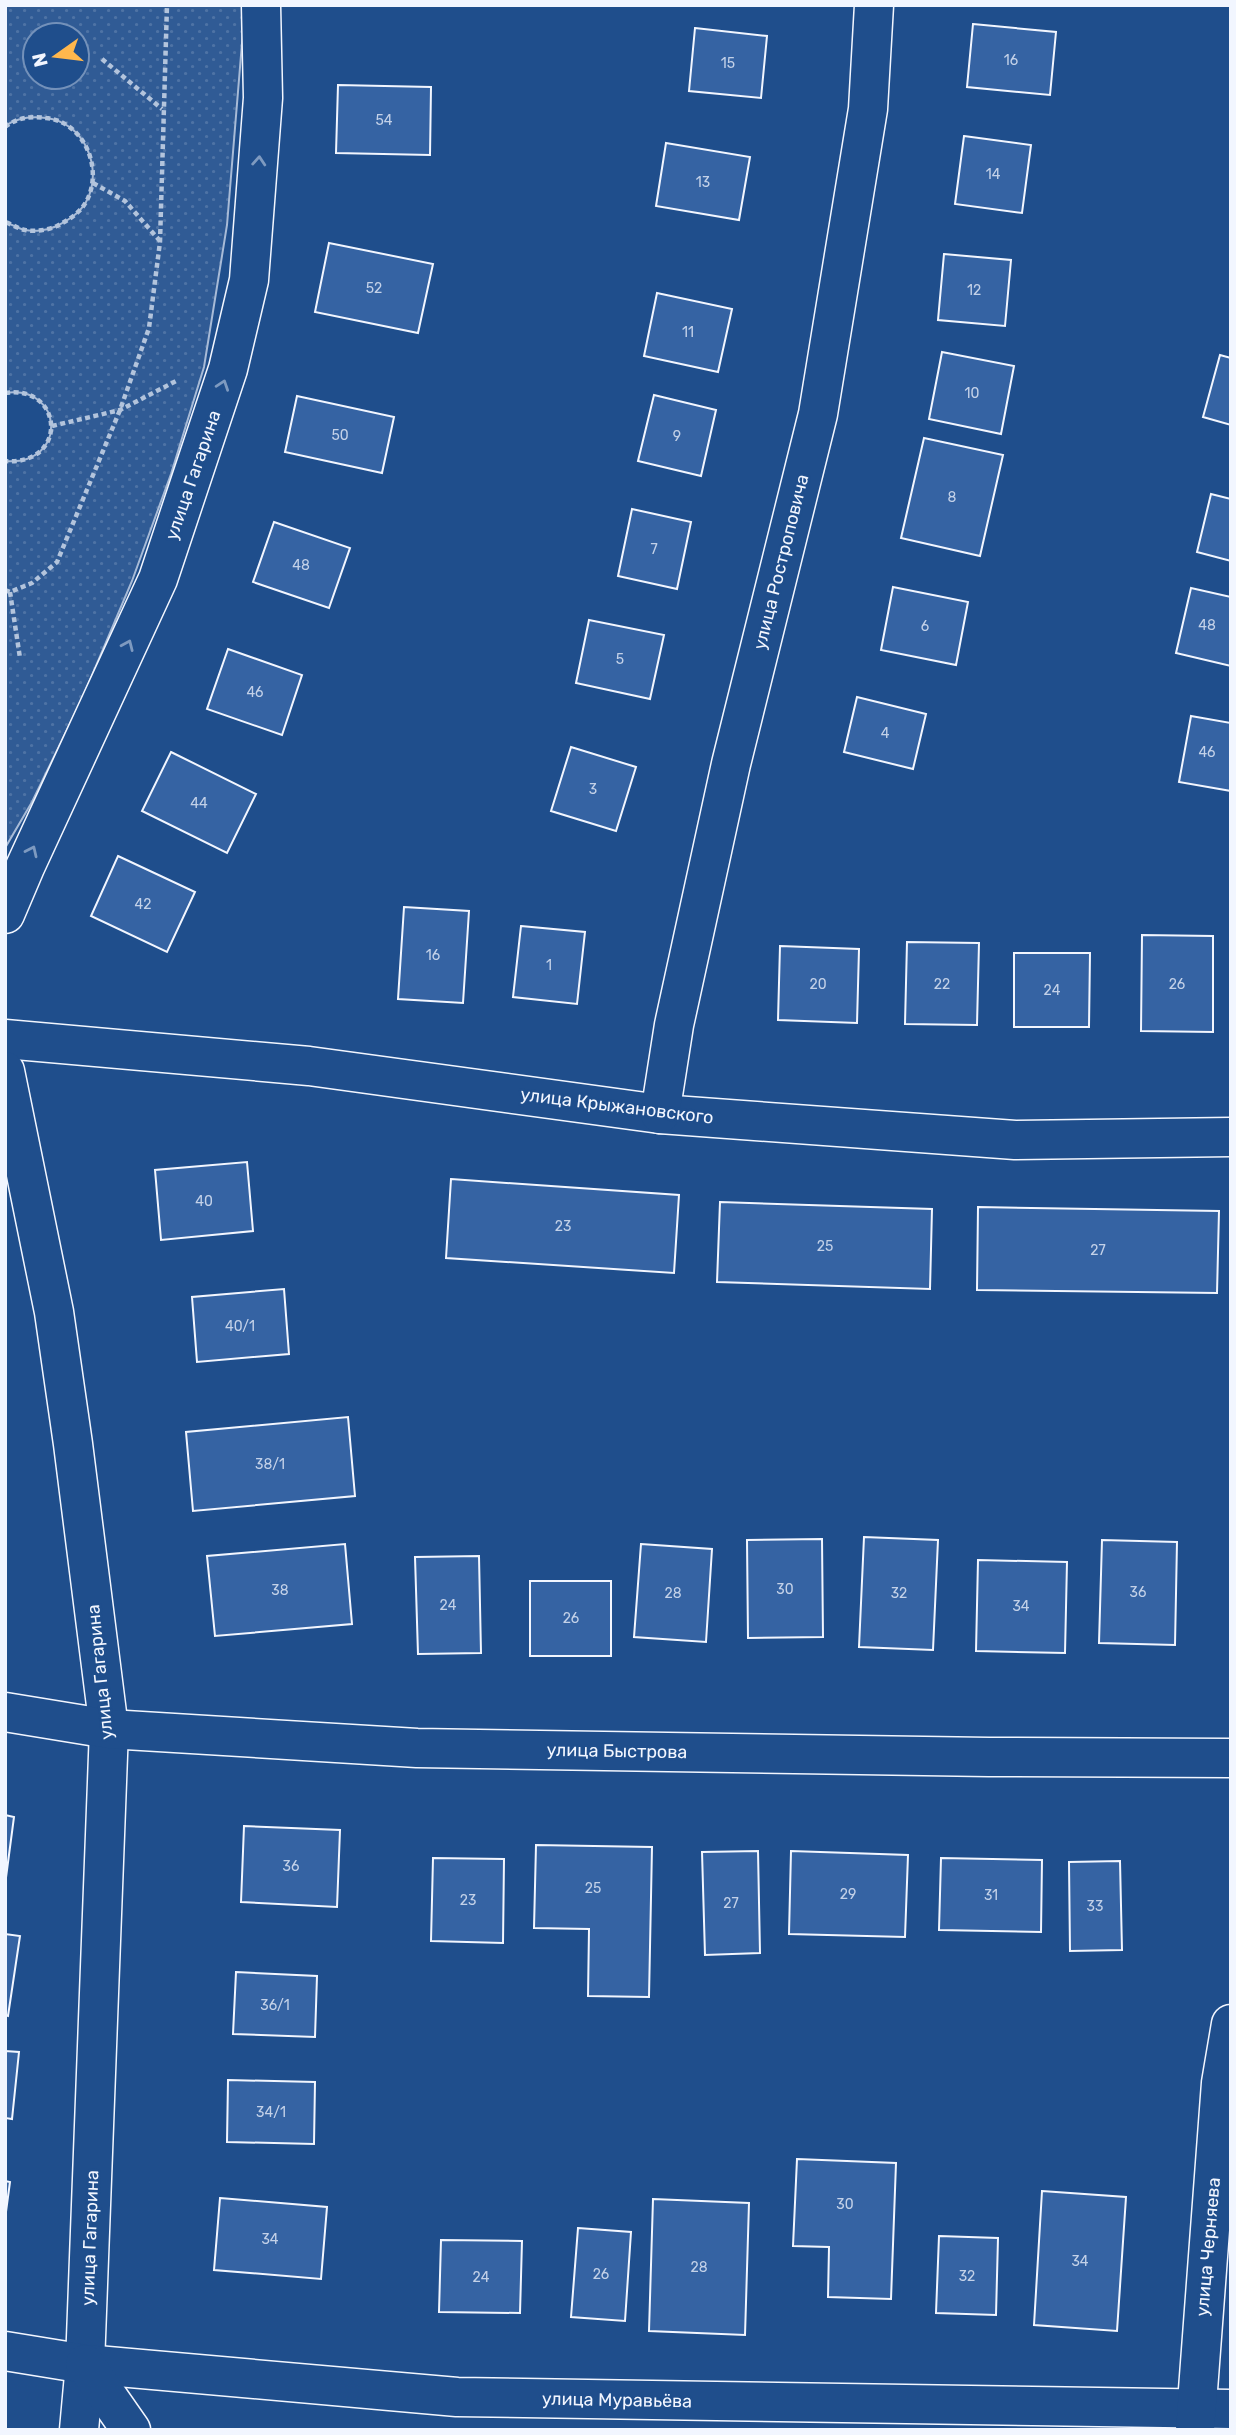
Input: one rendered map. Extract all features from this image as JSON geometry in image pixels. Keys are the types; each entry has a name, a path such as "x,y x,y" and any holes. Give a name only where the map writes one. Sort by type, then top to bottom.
{"street":[{"name":"улица Гагарина","path":"5,914 158,579 228,369 249,280 263,98 261,5"},
{"name":"улица Ростроповича","path":"660,1114 674,1025 731,764 818,414 868,109 874,5"},
{"name":"улица Крыжановского","path":"5,1039 309,1066 660,1114 1015,1140 1231,1137"},
{"name":"улица Гагарина","path":"5,1070 54,1312 109,1729 85,2364 79,2430"},
{"name":"улица Быстрова","path":"5,1712 109,1729 417,1748 1231,1758"},
{"name":"улица Черняева","path":"1207,2416 1221,2084 1231,2024"},
{"name":"улица Муравьёва","path":"5,2351 85,2364 457,2397 1207,2416"},
{"path":"85,2364 131,2430"}],"path":[{"path":"20,659 7,591 32,583 57,562 120,410 149,328 160,242 167,5"},
{"path":"102,59 163,109"},
{"path":"5,127 13,121 32,116 52,118 69,127 83,141 92,161 93,183 86,203 71,219 49,229 25,230 5,222"},
{"path":"93,183 125,201 160,242"},
{"path":"52,426 120,410 204,367 228,369"},
{"path":"5,393 18,391 33,395 43,403 52,426 43,450 33,458 19,462 5,461"}],"shaded area":[{"path":"5,5 243,5 227,225 204,367 171,474 132,581 82,699 32,802 5,848 5,461 26,459 40,451 49,439 51,426 48,412 39,401 25,394 5,393 5,222 29,231 57,226 73,216 86,202 93,176 92,162 87,150 81,138 71,128 60,121 46,118 30,117 5,126"}],"building":[{"path":"973,24 1056,32 1050,95 967,87"},
{"path":"695,28 767,36 761,98 689,91"},
{"path":"338,85 431,87 430,155 336,153"},
{"path":"964,136 1031,145 1022,213 955,204"},
{"path":"666,143 750,157 739,220 656,206"},
{"path":"329,243 433,264 418,333 315,312"},
{"path":"944,254 1011,260 1005,326 938,320"},
{"path":"657,293 732,309 718,372 644,356"},
{"path":"942,352 1014,366 1001,434 929,419"},
{"path":"1220,355 1231,358 1231,425 1203,417"},
{"path":"654,395 716,410 701,476 638,461"},
{"path":"297,396 394,417 382,473 285,452"},
{"path":"924,438 1003,455 980,556 901,538"},
{"path":"1211,494 1231,499 1231,561 1197,552"},
{"path":"632,509 691,522 677,589 618,576"},
{"path":"274,522 350,548 329,608 253,582"},
{"path":"893,587 968,602 956,665 881,650"},
{"path":"1191,588 1231,597 1231,666 1176,653"},
{"path":"589,620 664,635 650,699 576,683"},
{"path":"228,649 302,675 282,735 207,709"},
{"path":"857,697 926,714 913,769 844,752"},
{"path":"1191,716 1231,723 1231,791 1179,782"},
{"path":"571,747 636,767 616,831 551,811"},
{"path":"171,752 256,794 227,853 142,811"},
{"path":"118,856 195,892 167,952 91,916"},
{"path":"404,907 469,911 463,1003 398,999"},
{"path":"521,926 585,932 577,1004 513,997"},
{"path":"1142,935 1213,936 1213,1032 1141,1031"},
{"path":"907,942 979,943 977,1025 905,1024"},
{"path":"780,946 859,949 857,1023 778,1020"},
{"path":"1014,953 1090,953 1089,1027 1014,1027"},
{"path":"247,1162 253,1231 161,1240 155,1170"},
{"path":"451,1179 679,1195 674,1273 446,1258"},
{"path":"720,1202 932,1209 930,1289 717,1282"},
{"path":"978,1207 1219,1211 1217,1293 977,1290"},
{"path":"284,1289 289,1354 197,1362 192,1297"},
{"path":"348,1417 355,1496 193,1511 186,1432"},
{"path":"864,1537 938,1540 933,1650 859,1647"},
{"path":"822,1539 823,1637 748,1638 747,1540"},
{"path":"1102,1540 1177,1542 1175,1645 1099,1643"},
{"path":"345,1544 352,1624 215,1636 207,1556"},
{"path":"641,1544 712,1549 706,1642 634,1637"},
{"path":"479,1556 481,1653 418,1654 415,1557"},
{"path":"978,1560 1067,1562 1065,1653 976,1651"},
{"path":"530,1581 611,1581 611,1656 530,1656"},
{"path":"5,1815 14,1817 5,1885"},
{"path":"244,1826 340,1830 337,1907 241,1902"},
{"path":"536,1845 652,1847 649,1997 588,1996 589,1929 534,1928"},
{"path":"758,1851 760,1953 705,1955 702,1852"},
{"path":"791,1851 908,1855 905,1937 789,1934"},
{"path":"433,1858 504,1859 503,1943 431,1941"},
{"path":"941,1858 1042,1860 1041,1932 939,1930"},
{"path":"1120,1861 1122,1950 1070,1951 1069,1862"},
{"path":"5,1934 20,1936 8,2016 5,2015"},
{"path":"236,1972 317,1976 315,2037 233,2034"},
{"path":"5,2051 19,2052 12,2119 5,2118"},
{"path":"228,2080 315,2082 314,2144 227,2142"},
{"path":"797,2159 896,2163 891,2299 828,2297 829,2247 793,2246"},
{"path":"5,2181 10,2182 5,2219"},
{"path":"1042,2191 1126,2197 1117,2331 1034,2325"},
{"path":"220,2198 327,2207 321,2279 214,2270"},
{"path":"653,2199 749,2203 745,2335 649,2331"},
{"path":"578,2228 631,2232 625,2321 571,2317"},
{"path":"939,2236 998,2238 996,2315 936,2313"},
{"path":"441,2240 522,2241 520,2313 439,2312"}]}
